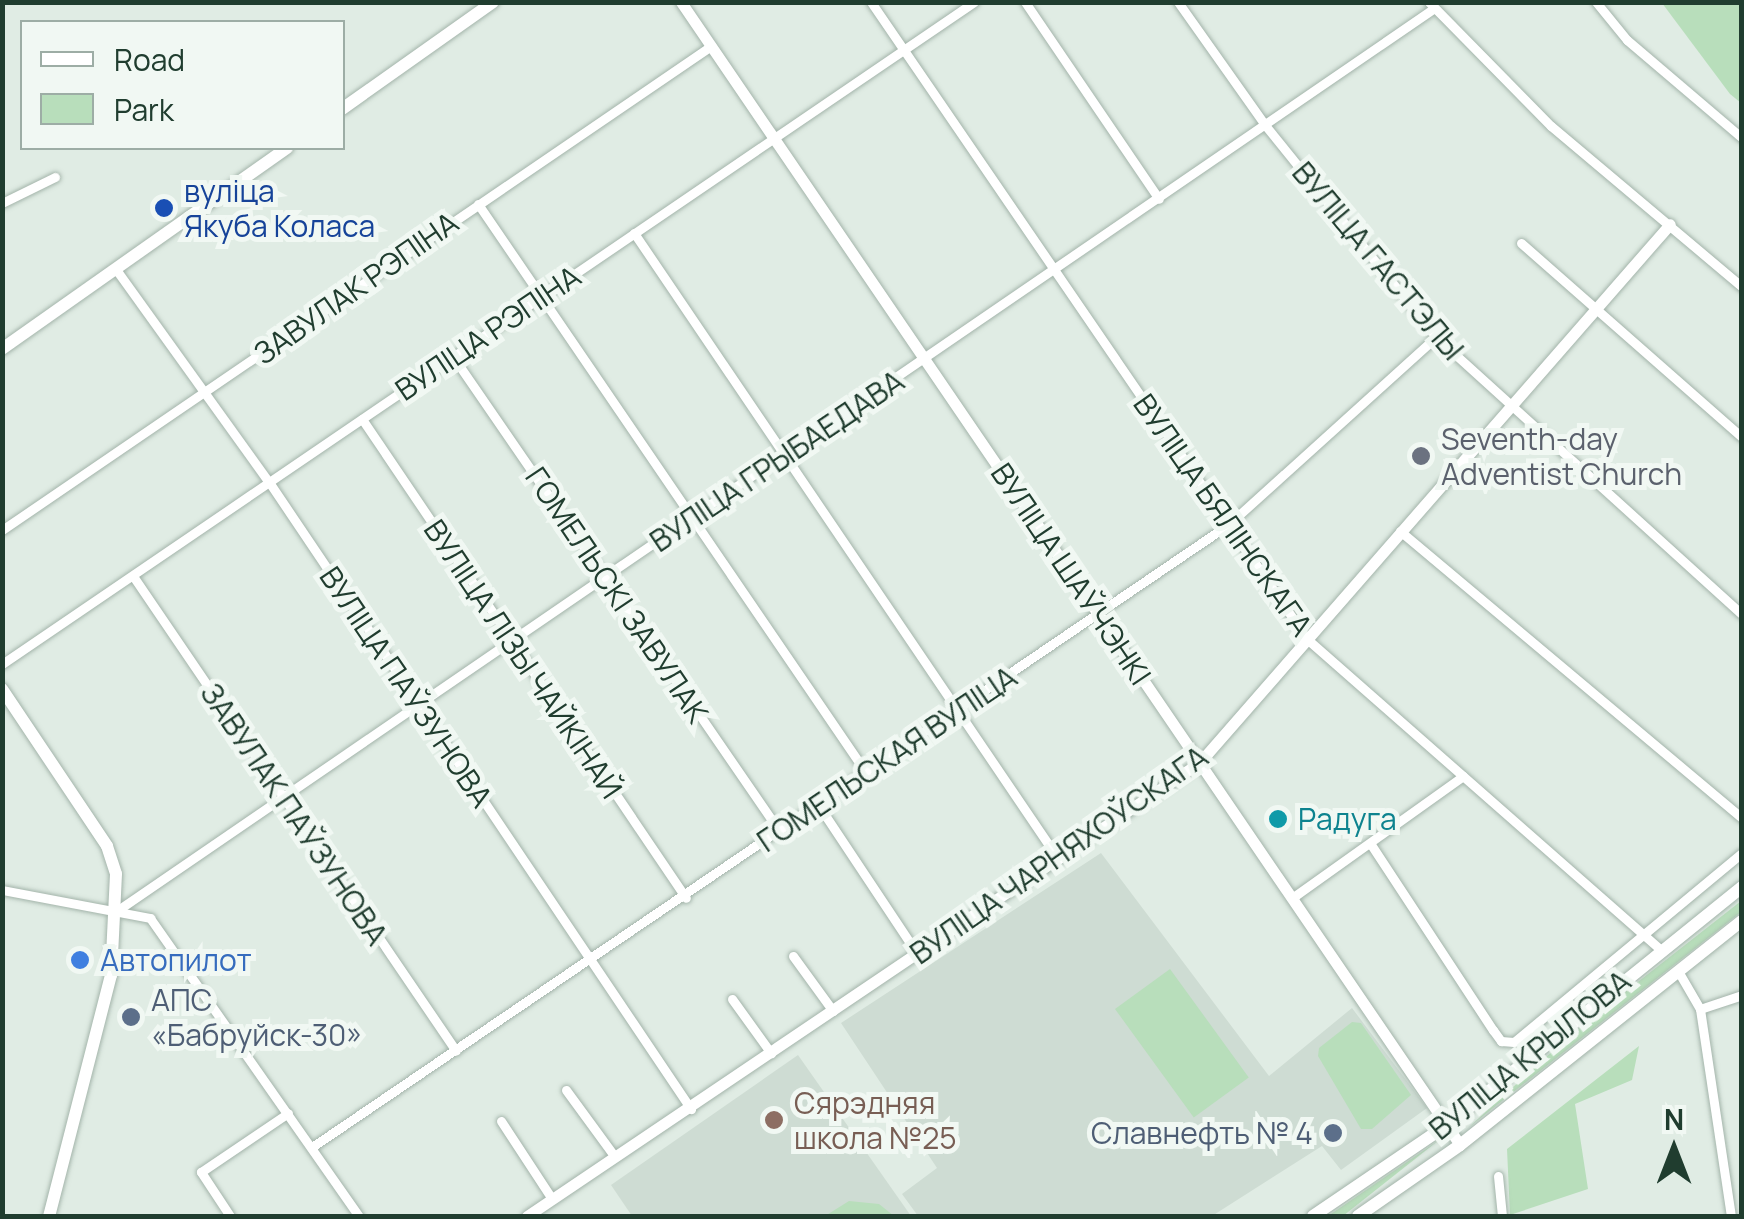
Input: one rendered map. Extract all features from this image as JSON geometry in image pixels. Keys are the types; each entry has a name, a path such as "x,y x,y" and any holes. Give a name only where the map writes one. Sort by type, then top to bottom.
{"main road":[{"path":"345,107 493,2"},
{"path":"2,349 284,150"},
{"path":"2,689 106,846 118,910 110,975 49,1216"},
{"name":"ВУЛІЦА КРЫЛОВА","path":"1313,1216 1446,1125 1742,887"},
{"name":"ВУЛІЦА КРЫЛОВА","path":"1358,1216 1460,1145 1742,921"}],"street":[{"name":"ВУЛІЦА ШАЎЧЭНКІ","path":"681,2 1460,1145"},
{"name":"ВУЛІЦА БЯЛІНСКАГА","path":"871,2 1307,639 1647,934 1660,950"},
{"name":"ВУЛІЦА РЭПІНА","path":"2,664 974,2"},
{"path":"1025,2 1159,199"},
{"name":"ВУЛІЦА ГАСТЭЛЫ","path":"1178,2 1266,126 1436,336 1507,405 1742,614"},
{"path":"1596,2 1627,40 1742,138"},
{"path":"1431,6 1551,126 1742,287"},
{"name":"ВУЛІЦА ГРЫБАЕДАВА","path":"118,910 925,361 1052,268 1266,126 1431,6"},
{"name":"ЗАВУЛАК РЭПІНА","path":"2,530 711,46"},
{"path":"2,204 54,177"},
{"path":"478,204 544,295 866,774"},
{"name":"ВУЛІЦА ЧАРНЯХОЎСКАГА","path":"528,1216 1200,762 1507,405 1670,224"},
{"path":"634,233 1059,860"},
{"path":"1522,243 1742,437"},
{"name":"ВУЛІЦА ПАЎЗУНОВА","path":"116,268 269,482 691,1108"},
{"name":"ГОМЕЛЬСКАЯ ВУЛІЦА","path":"312,1148 686,898 1229,524 1436,336"},
{"name":"ГОМЕЛЬСКІ ЗАВУЛАК","path":"454,358 780,832"},
{"name":"ВУЛІЦА ЛІЗЫ ЧАЙКІНАЙ","path":"362,420 686,898"},
{"path":"1400,531 1742,818"},
{"name":"ЗАВУЛАК ПАЎЗУНОВА","path":"132,576 456,1051"},
{"path":"1292,898 1463,776"},
{"path":"819,806 918,955"},
{"name":"ВУЛІЦА КРЫЛОВА","path":"1370,842 1501,1041 1514,1042 1647,934"},
{"path":"1647,934 1742,854"},
{"path":"2,890 150,918 359,1216"},
{"path":"793,956 833,1011"},
{"path":"1678,971 1700,1009 1731,1216"},
{"path":"1700,1009 1742,995"},
{"path":"732,1000 772,1054"},
{"path":"566,1090 615,1157"},
{"path":"230,1216 201,1172 288,1114"},
{"path":"502,1121 552,1199"},
{"path":"1498,1176 1502,1216"}],"shaded area":[{"path":"1101,853 1269,1076 1352,1008 1427,1108 1341,1170 1322,1146 1212,1216 918,1216 902,1194 937,1168 841,1023"},
{"name":"Сярэдняя школа №25","path":"798,1055 911,1216 632,1216 611,1185"}],"green space":[{"path":"1662,3 1741,3 1741,103 1730,94"},
{"path":"1741,901 1741,912 1468,1128 1569,1036"},
{"path":"1170,969 1249,1077 1194,1117 1115,1009"},
{"path":"1352,1022 1361,1023 1411,1095 1372,1129 1361,1129 1318,1056 1319,1048"},
{"path":"1639,1046 1632,1080 1575,1104 1588,1189 1510,1215 1507,1149"},
{"path":"1439,1140 1343,1216 1328,1216"},
{"path":"849,1201 879,1204 894,1216 825,1216"}],"place":[{"name":"вуліца Якуба Коласа","path":"164,208"},
{"name":"Seventh-day Adventist Church","path":"1421,456"},
{"name":"Радуга","path":"1278,819"},
{"name":"Автопилот","path":"80,960"},
{"name":"АПС «Бабруйск-30»","path":"131,1017"},
{"name":"Сярэдняя школа №25","path":"774,1120"},
{"name":"Славнефть № 4","path":"1333,1133"}]}
